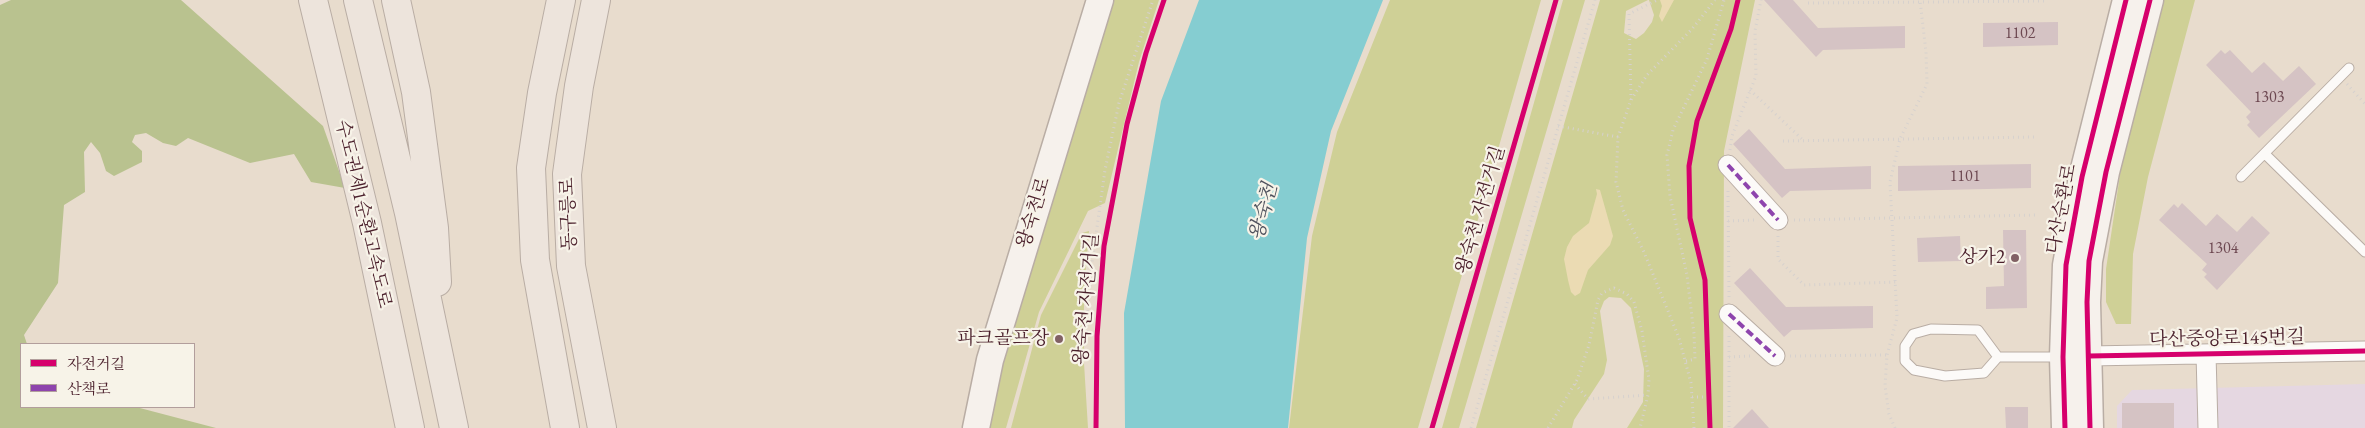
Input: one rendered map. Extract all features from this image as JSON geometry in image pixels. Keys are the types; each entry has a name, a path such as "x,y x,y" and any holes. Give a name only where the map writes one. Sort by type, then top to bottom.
{"main road":[{"name":"수도권제1순환고속도로","path":"313,0 367,223 410,428"},
{"path":"358,0 409,212 454,428"},
{"path":"396,0 416,92 434,228 443,376"},
{"name":"동구릉로","path":"560,0 542,94 531,168 535,260 565,428"},
{"name":"동구릉로","path":"596,0 579,86 566,174 571,266 602,428"}],"street":[{"name":"왕숙천로","path":"976,428 990,360 1100,0"},
{"name":"다산순환로","path":"2090,428 2076,356 2066,265 2070,231 2126,0"},
{"name":"다산순환로","path":"2065,428 2076,356 2087,302 2089,261 2097,215 2150,0"},
{"path":"1728,165 1778,220"},
{"path":"1729,314 1775,356"},
{"name":"다산중앙로145번길","path":"2076,356 2365,351"},
{"path":"2206,354 2208,428"}],"lane":[{"path":"2241,177 2348,68"},
{"path":"2265,154 2365,252"},
{"path":"1998,357 1978,330 1932,329 1913,334 1905,346 1904,361 1914,370 1945,376 1984,373 1998,357 2076,356"}],"path":[{"path":"1079,349 1087,335 1086,316 1092,263 1105,170 1119,102 1153,0"},
{"path":"1471,428 1595,0"},
{"path":"1631,100 1629,14 1657,0"},
{"path":"1694,428 1692,397 1686,361 1670,312 1623,210 1616,182 1618,137 1631,100 1647,75 1692,29 1715,0"},
{"path":"1686,361 1695,359 1694,334 1687,276 1670,196 1667,171 1668,155 1672,130 1708,59 1724,0"},
{"path":"1728,221 1728,165 1732,136 1756,76 1755,31 1761,0"},
{"path":"1896,428 1889,414 1885,386 1887,355 1898,318 1890,182 1900,139 1927,84 1926,52 1920,1"},
{"path":"1808,3 2047,1"},
{"path":"2340,76 2365,104"},
{"path":"1750,90 1804,141"},
{"path":"1558,126 1618,137"},
{"path":"1783,141 2034,137"},
{"path":"1897,282 1804,285 1778,259 1778,220 2036,214"},
{"path":"1548,428 1575,384 1589,345 1598,300 1602,293 1614,288 1626,294 1634,302 1648,364 1648,395 1640,428"},
{"path":"1729,357 1887,355"},
{"path":"1575,384 1588,399 1648,395"},
{"path":"1709,388 1710,405"},
{"path":"1692,397 1710,397"}],"shaded area":[{"path":"2365,384 2365,428 2117,428 2117,406 2132,390"}],"green space":[{"path":"11,0 181,0 323,126 345,188 311,182 294,154 250,163 188,138 176,146 163,143 146,133 135,135 132,142 142,151 142,162 114,176 106,171 100,153 91,142 84,152 85,192 64,205 58,283 24,335 27,343 20,343 20,408 140,408 216,428 0,428 0,5"},
{"path":"1107,0 1159,0 1139,62 1105,203 1088,211 1039,312 1006,428 981,428"},
{"path":"1390,0 1541,0 1418,428 1289,428 1312,236 1337,132"},
{"path":"1563,0 1585,0 1459,428 1442,428"},
{"path":"1600,0 1648,0 1626,11 1624,33 1636,39 1644,33 1652,22 1654,15 1649,0 1755,0 1724,151 1723,428 1627,428 1643,402 1644,369 1631,308 1621,298 1609,297 1604,301 1600,311 1607,360 1604,374 1574,420 1572,428 1476,428"},
{"path":"2164,0 2195,0 2148,177 2133,254 2131,324 2116,324 2106,302 2106,269 2121,168"},
{"name":"파크골프장","path":"1089,231 1084,290 1084,363 1088,428 1011,428 1041,315 1082,233"}],"sand":[{"path":"1660,0 1674,0 1662,22 1659,16 1662,6"},
{"path":"1596,189 1600,190 1613,236 1610,245 1588,270 1580,293 1575,296 1571,292 1564,259 1567,247 1573,236 1589,223 1597,194"}],"water":[{"name":"왕숙천","path":"1199,0 1383,0 1331,131 1307,238 1288,428 1125,428 1124,313 1161,101"}],"building":[{"path":"1764,0 1793,0 1818,28 1905,26 1905,48 1823,50 1816,57"},
{"path":"2058,22 2058,45 1983,47 1983,23"},
{"path":"2221,50 2225,54 2230,50 2252,73 2264,62 2283,81 2299,66 2316,84 2259,138 2247,125 2250,122 2246,117 2251,112 2206,65"},
{"path":"1749,129 1785,169 1871,166 1871,189 1790,191 1782,198 1733,144"},
{"path":"2031,164 2031,188 1898,191 1898,166"},
{"path":"2182,203 2206,226 2217,214 2237,232 2252,216 2270,233 2217,290 2204,277 2207,274 2202,270 2207,264 2159,220 2174,204 2178,208"},
{"name":"상가2","path":"2003,230 2026,230 2027,308 1986,309 1986,287 2004,286"},
{"path":"1960,236 1961,261 1918,262 1917,238"},
{"path":"1750,268 1786,307 1873,306 1873,328 1792,330 1784,337 1734,283"},
{"path":"2122,403 2174,403 2174,428 2122,428"},
{"path":"2005,407 2028,407 2028,428 2006,428"},
{"path":"1752,409 1769,428 1733,428"}],"marked path":[{"path":"1728,165 1778,220"},
{"path":"1729,314 1775,356"}],"cycle path":[{"name":"왕숙천 자전거길","path":"1096,428 1097,336 1104,246 1127,124 1146,53 1164,0"},
{"name":"왕숙천 자전거길","path":"1432,428 1556,0"},
{"path":"1710,428 1705,280 1690,218 1689,166 1697,121 1731,29 1738,0"},
{"path":"2065,428 2063,357 2066,265 2082,177 2126,0"},
{"path":"2090,428 2087,302 2089,261 2106,172 2150,0"},
{"path":"2089,356 2365,351"}],"place":[{"name":"상가2","path":"2015,258"},
{"name":"파크골프장","path":"1059,339"}]}
